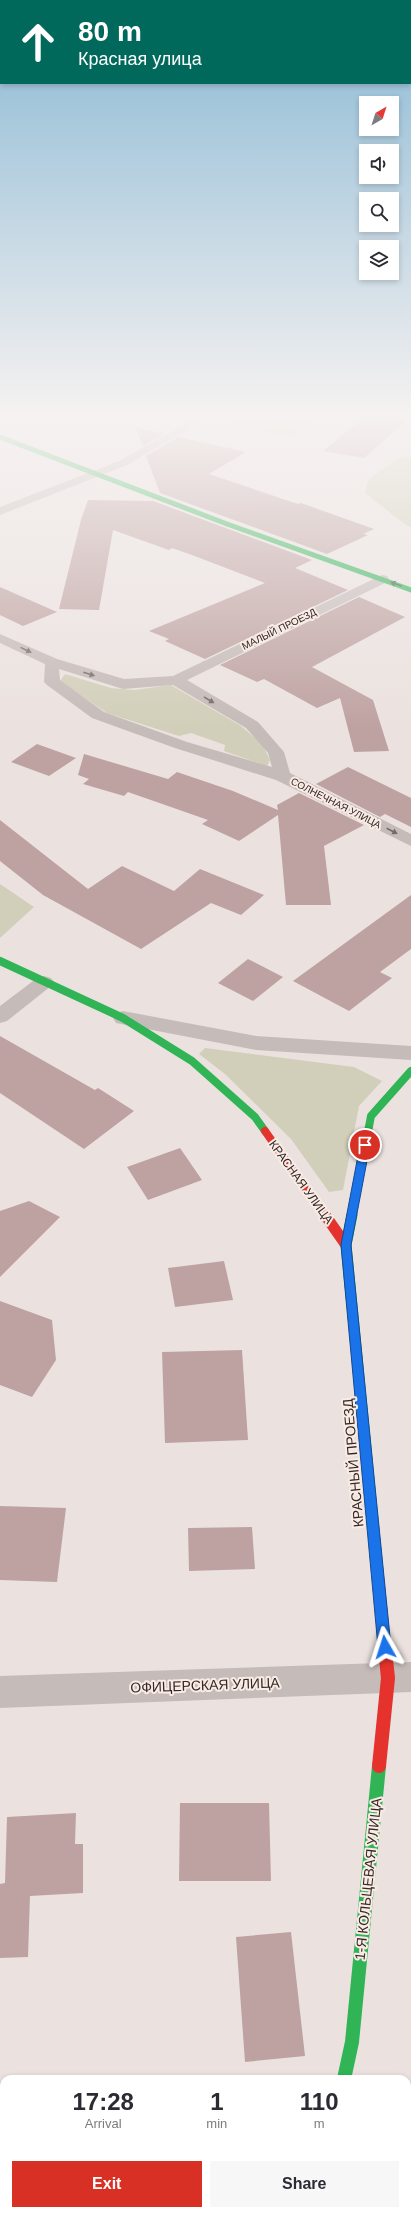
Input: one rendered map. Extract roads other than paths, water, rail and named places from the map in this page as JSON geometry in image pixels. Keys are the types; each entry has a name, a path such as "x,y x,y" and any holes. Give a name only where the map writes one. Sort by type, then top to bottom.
{"street":[{"path":"222,522 411,590"},
{"name":"МАЛЫЙ ПРОЕЗД","path":"176,680 382,579"},
{"path":"0,638 52,662 122,684 176,680"},
{"path":"52,662 52,682 98,715 181,745 282,776"},
{"name":"СОЛНЕЧНАЯ УЛИЦА","path":"176,680 252,725 276,752 282,776 411,841"},
{"name":"КРАСНАЯ УЛИЦА","path":"0,961 122,1018 192,1062 255,1118 346,1245"},
{"path":"0,1016 44,982"},
{"name":"КРАСНАЯ УЛИЦА","path":"122,1018 256,1044 411,1053"},
{"name":"КРАСНАЯ УЛИЦА","path":"346,1245 370,1116 411,1071"},
{"name":"КРАСНЫЙ ПРОЕЗД","path":"346,1245 399,1678"},
{"name":"ОФИЦЕРСКАЯ УЛИЦА","path":"0,1692 399,1678"},
{"name":"1-Я КОЛЬЦЕВАЯ УЛИЦА","path":"345,2075 352,2042 399,1678"}]}
